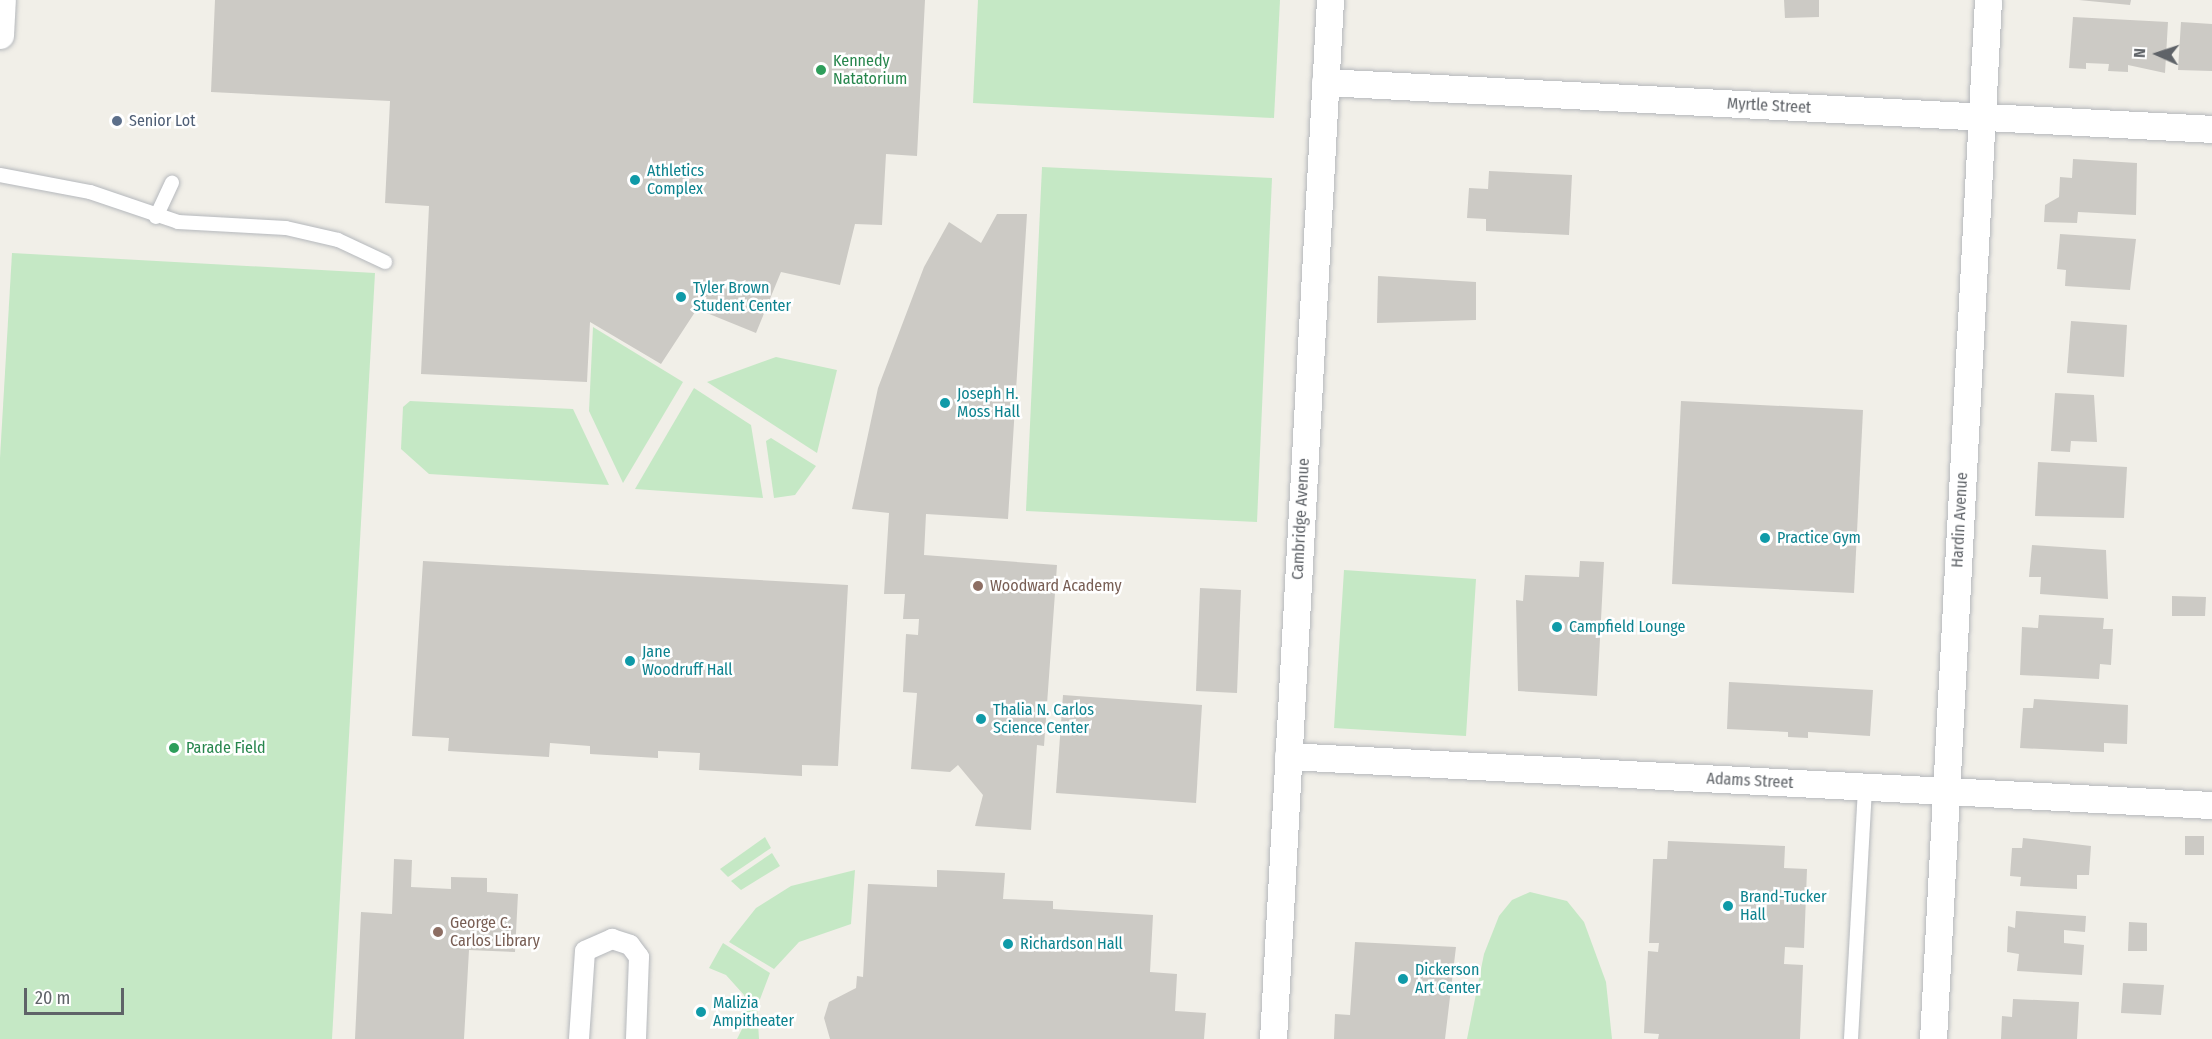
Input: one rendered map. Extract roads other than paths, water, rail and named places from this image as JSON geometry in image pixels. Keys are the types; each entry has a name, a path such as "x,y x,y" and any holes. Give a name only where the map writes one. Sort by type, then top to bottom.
{"street":[{"name":"Cambridge Avenue","path":"1273,1039 1330,0"},
{"name":"Hardin Avenue","path":"1933,1039 1988,0"},
{"name":"Myrtle Street","path":"1325,82 2212,129"},
{"name":"Adams Street","path":"1288,756 2212,805"},
{"path":"579,1039 585,951 612,939 630,945 639,957 636,1039"}],"lane":[{"path":"0,175 90,192 156,217 286,228 338,240 385,262"},
{"path":"156,217 172,182"},
{"path":"1851,1039 1865,787"}],"place":[{"name":"Kennedy Natatorium","path":"821,70"},
{"name":"Senior Lot","path":"117,121"},
{"name":"Athletics Complex","path":"635,180"},
{"name":"Tyler Brown Student Center","path":"681,297"},
{"name":"Joseph H. Moss Hall","path":"945,403"},
{"name":"Practice Gym","path":"1765,538"},
{"name":"Woodward Academy","path":"978,586"},
{"name":"Campfield Lounge","path":"1557,627"},
{"name":"Jane Woodruff Hall","path":"630,661"},
{"name":"Thalia N. Carlos Science Center","path":"981,719"},
{"name":"Parade Field","path":"174,748"},
{"name":"Brand-Tucker Hall","path":"1728,906"},
{"name":"George C. Carlos Library","path":"438,932"},
{"name":"Richardson Hall","path":"1008,944"},
{"name":"Dickerson Art Center","path":"1403,979"},
{"name":"Malizia Ampitheater","path":"701,1012"}]}
